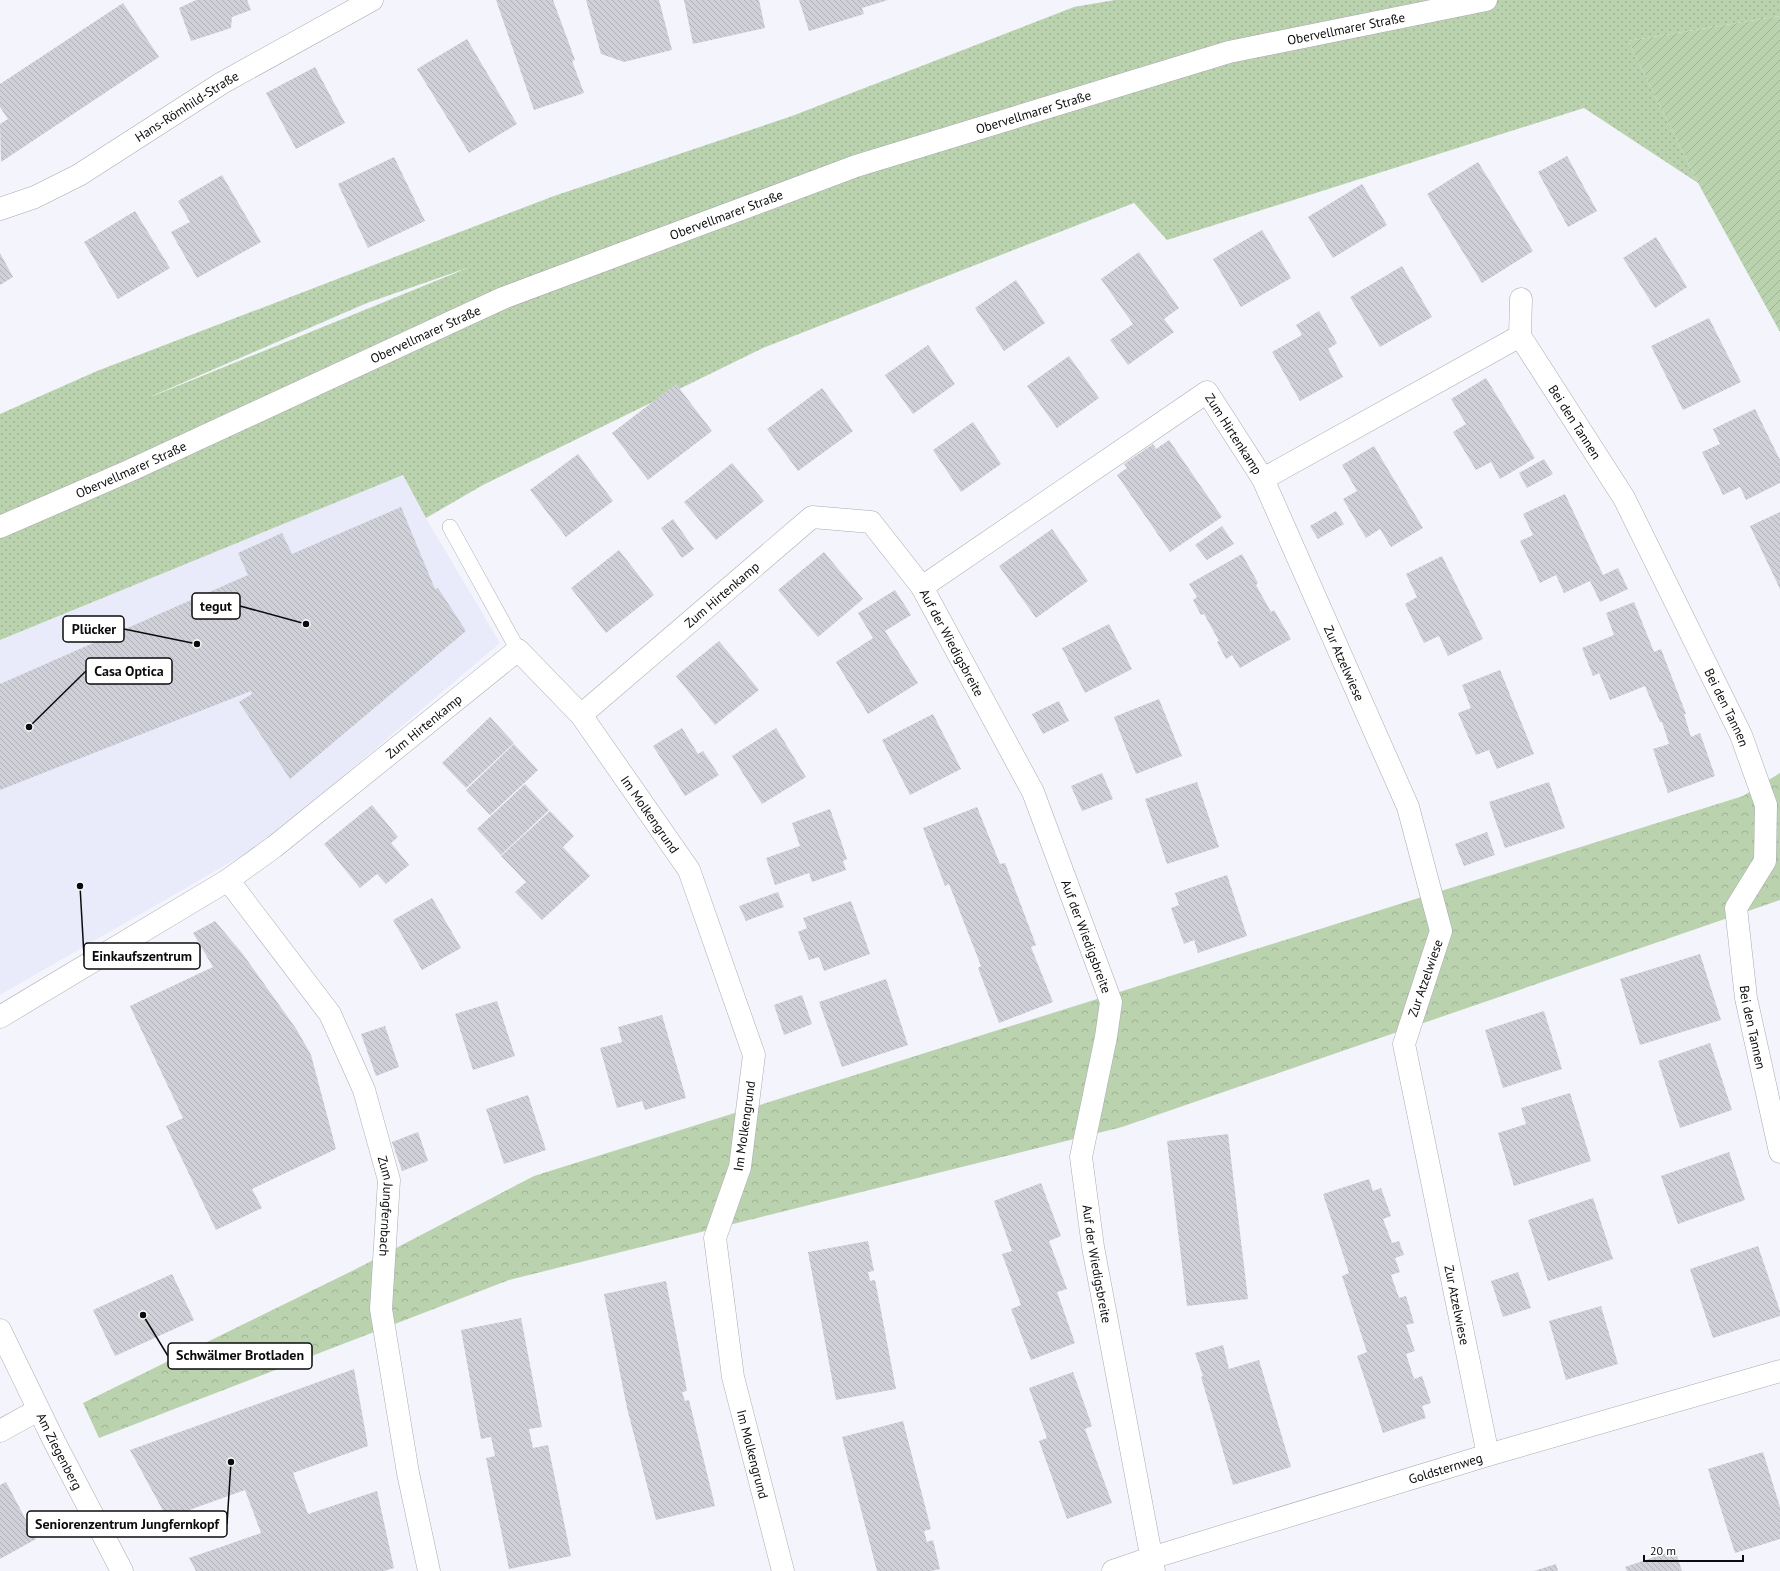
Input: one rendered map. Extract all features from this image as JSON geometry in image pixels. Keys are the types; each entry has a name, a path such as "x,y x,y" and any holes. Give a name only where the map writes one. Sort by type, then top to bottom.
{"street":[{"name":"Hans-Römhild-Straße","path":"0,209 36,197 79,175 222,84 372,0"},
{"name":"Obervellmarer Straße","path":"0,527 132,470 503,298 856,166 1229,52 1486,0"},
{"path":"1520,336 1521,299"},
{"name":"Zum Hirtenkamp","path":"922,587 1207,392 1263,479 1520,336"},
{"name":"Bei den Tannen","path":"1520,336 1624,498 1741,735 1766,805 1764,861 1736,908 1746,998 1780,1152"},
{"name":"Zur Atzelwiese","path":"1263,479 1408,807 1441,931 1404,1044 1488,1455"},
{"name":"Zum Hirtenkamp","path":"581,715 812,517"},
{"name":"Auf der Wiedigsbreite","path":"812,517 871,522 922,587 1033,792 1110,1002 1106,1037 1081,1157 1093,1247 1152,1564"},
{"path":"518,650 581,715"},
{"name":"Zum Hirtenkamp","path":"0,1017 228,880 274,847 518,650"},
{"name":"Im Molkengrund","path":"581,715 689,870 754,1055 740,1167 715,1238 733,1377 783,1571"},
{"name":"Zum Jungfernbach","path":"228,880 330,1014 364,1090 389,1180 381,1309 408,1473 429,1571"},
{"name":"Am Ziegenberg","path":"0,1330 38,1410 122,1571"},
{"name":"Goldsternweg","path":"1113,1571 1152,1564 1488,1455 1780,1370"},
{"path":"0,1431 38,1410"}],"lane":[{"path":"450,527 518,650"}],"shaded area":[{"path":"403,475 426,518 500,643 264,843 0,995 0,640"}],"green space":[{"path":"1115,0 1780,0 1780,16 1628,41 1698,183 1584,108 1167,240 1134,203 763,348 483,485 426,518 403,475 0,640 0,414 97,371 554,196 792,116 1074,7","holes":["470,267 153,396 367,303"]},
{"path":"1780,16 1780,332 1698,183 1628,41"},
{"path":"1780,773 1780,900 1122,1127 509,1280 99,1438 83,1403 354,1270 534,1176 1743,796"}],"building":[{"path":"196,0 247,0 251,10 232,17 231,28 191,41 179,8"},
{"path":"496,0 553,0 575,60 572,61 584,93 534,110"},
{"path":"586,0 659,0 672,50 624,62 601,54"},
{"path":"684,0 759,0 765,28 693,44"},
{"path":"799,0 888,0 862,8 864,14 809,31"},
{"path":"123,3 159,57 1,162 0,124 8,119 0,107 0,84"},
{"path":"467,39 517,124 469,153 417,69"},
{"path":"315,67 345,123 296,149 266,93"},
{"path":"1567,156 1597,211 1568,227 1538,172"},
{"path":"394,157 425,221 368,248 338,184"},
{"path":"1478,162 1533,251 1482,283 1427,194"},
{"path":"222,175 261,242 197,278 171,232 190,222 178,201"},
{"path":"1362,184 1387,225 1333,258 1308,217"},
{"path":"135,211 170,268 118,299 84,242"},
{"path":"1262,230 1291,278 1241,307 1213,259"},
{"path":"1656,237 1687,287 1655,308 1623,258"},
{"path":"1139,252 1179,308 1164,319 1174,332 1128,365 1110,340 1133,324 1101,279"},
{"path":"0,253 13,277 0,285"},
{"path":"1402,266 1432,317 1380,347 1350,297"},
{"path":"1016,280 1045,323 1004,351 975,308"},
{"path":"1319,311 1337,343 1328,349 1343,377 1300,401 1272,352 1302,335 1296,325"},
{"path":"1709,318 1741,382 1683,410 1651,346"},
{"path":"928,345 955,384 913,414 885,375"},
{"path":"1069,356 1099,398 1057,428 1027,386"},
{"path":"1486,378 1535,458 1500,479 1491,462 1476,470 1453,432 1466,424 1451,399"},
{"path":"676,384 712,431 648,480 612,433"},
{"path":"822,388 853,431 798,471 767,429"},
{"path":"1755,409 1780,460 1780,483 1746,500 1740,487 1723,495 1702,452 1720,444 1713,429"},
{"path":"973,422 1001,464 961,492 933,450"},
{"path":"1169,440 1222,517 1170,552 1117,475 1127,468 1124,464 1153,444 1156,449"},
{"path":"1374,446 1423,528 1391,547 1380,529 1366,538 1343,499 1357,491 1342,465"},
{"path":"578,454 613,501 566,537 530,490"},
{"path":"1544,459 1553,474 1527,488 1519,473"},
{"path":"732,463 764,501 716,540 684,502"},
{"path":"1565,494 1603,575 1618,568 1628,589 1600,602 1590,581 1564,593 1556,575 1540,583 1520,541 1533,535 1523,514"},
{"path":"401,507 435,589 438,588 466,631 290,779 239,702 252,694 251,691 0,790 0,684 248,575 238,553 282,533 292,554"},
{"path":"1336,511 1344,524 1318,539 1310,526"},
{"path":"1780,512 1780,589 1750,526"},
{"path":"673,519 694,549 682,558 661,528"},
{"path":"1222,526 1234,544 1207,560 1195,545"},
{"path":"1052,529 1088,581 1036,618 999,566"},
{"path":"619,550 654,595 606,633 571,588"},
{"path":"824,552 863,599 818,637 778,590"},
{"path":"1242,554 1258,583 1256,585 1271,612 1274,610 1291,639 1240,668 1232,655 1226,659 1217,642 1219,641 1204,614 1201,615 1193,600 1197,597 1189,584"},
{"path":"1442,556 1483,639 1448,656 1439,636 1424,643 1405,604 1417,597 1406,574"},
{"path":"895,590 911,615 885,631 918,683 868,714 836,662 873,638 858,613"},
{"path":"1634,602 1654,652 1661,649 1686,714 1684,714 1691,737 1700,733 1715,776 1668,793 1653,749 1669,744 1662,722 1660,722 1645,686 1610,700 1599,673 1593,676 1582,648 1614,635 1606,613"},
{"path":"1109,624 1132,669 1085,693 1062,648"},
{"path":"719,641 759,690 715,725 676,676"},
{"path":"1500,670 1534,754 1497,769 1489,750 1476,755 1458,713 1471,708 1462,685"},
{"path":"1159,699 1182,756 1136,774 1114,717"},
{"path":"1059,701 1069,721 1043,734 1032,714"},
{"path":"933,714 961,769 910,795 882,740"},
{"path":"490,717 514,743 466,788 442,763"},
{"path":"682,728 698,754 703,751 719,775 685,796 653,746"},
{"path":"776,728 806,777 762,804 732,756"},
{"path":"514,744 538,770 490,815 466,790"},
{"path":"1102,773 1113,799 1082,811 1071,786"},
{"path":"1197,782 1219,847 1167,864 1145,799"},
{"path":"1549,782 1565,828 1505,848 1489,802"},
{"path":"525,784 549,810 501,855 477,829"},
{"path":"372,805 398,837 391,843 409,865 386,884 377,874 360,888 324,844"},
{"path":"977,807 1000,864 1005,863 1036,945 1031,947 1053,1002 999,1023 978,968 981,966 949,884 945,886 923,828"},
{"path":"830,809 847,859 843,861 846,870 812,882 809,873 775,885 766,858 800,846 792,823"},
{"path":"550,811 574,836 563,847 590,876 542,920 515,892 526,882 501,856"},
{"path":"1487,832 1495,855 1464,866 1455,844"},
{"path":"1227,875 1247,936 1198,953 1194,940 1184,944 1171,908 1179,905 1175,893"},
{"path":"778,892 784,907 746,921 739,906"},
{"path":"432,898 461,948 422,970 393,920"},
{"path":"851,901 870,954 824,971 819,957 809,960 798,932 807,928 803,918"},
{"path":"215,921 242,953 297,1030 311,1055 336,1149 252,1189 262,1208 216,1230 166,1126 183,1118 130,1006 213,967 193,933"},
{"path":"1700,954 1721,1020 1640,1045 1620,979"},
{"path":"886,979 908,1045 842,1067 819,1002"},
{"path":"802,995 812,1024 784,1035 774,1005"},
{"path":"497,1001 515,1056 473,1070 455,1014"},
{"path":"1544,1011 1562,1069 1503,1088 1485,1030"},
{"path":"662,1015 686,1098 645,1110 642,1101 617,1108 600,1048 622,1042 618,1027"},
{"path":"385,1026 399,1067 376,1076 361,1034"},
{"path":"1710,1043 1732,1110 1680,1128 1658,1061"},
{"path":"1570,1093 1591,1161 1514,1186 1498,1133 1526,1124 1521,1108"},
{"path":"528,1095 546,1150 504,1164 486,1109"},
{"path":"418,1132 428,1161 402,1171 392,1142"},
{"path":"1228,1134 1248,1299 1187,1306 1167,1141"},
{"path":"1729,1152 1745,1200 1678,1224 1661,1176"},
{"path":"1369,1179 1373,1191 1381,1188 1391,1216 1383,1219 1392,1243 1399,1241 1404,1255 1395,1258 1400,1272 1391,1275 1399,1298 1406,1296 1414,1323 1406,1325 1415,1351 1406,1354 1414,1379 1422,1376 1431,1403 1422,1406 1426,1418 1383,1433 1357,1356 1367,1352 1342,1276 1349,1273 1323,1194"},
{"path":"1041,1183 1061,1236 1049,1241 1067,1289 1057,1292 1075,1343 1031,1360 1011,1309 1021,1305 1002,1254 1012,1251 994,1201"},
{"path":"1593,1198 1613,1259 1548,1281 1528,1220"},
{"path":"868,1241 874,1271 868,1272 870,1281 875,1280 896,1389 836,1400 808,1252"},
{"path":"1758,1246 1780,1311 1780,1316 1713,1338 1690,1269"},
{"path":"1518,1272 1531,1308 1503,1317 1491,1281"},
{"path":"172,1274 194,1320 115,1356 93,1310"},
{"path":"666,1281 687,1391 682,1392 685,1401 689,1400 715,1506 656,1520 627,1408 604,1294"},
{"path":"1601,1306 1618,1364 1566,1380 1549,1321"},
{"path":"521,1318 542,1427 529,1429 533,1448 548,1445 571,1556 509,1569 486,1458 495,1456 491,1437 481,1439 461,1330"},
{"path":"1223,1345 1229,1369 1259,1360 1291,1467 1233,1485 1201,1377 1203,1376 1195,1353"},
{"path":"354,1369 368,1446 293,1473 308,1514 377,1491 394,1568 384,1571 196,1571 189,1558 261,1533 245,1490 167,1518 130,1450"},
{"path":"1073,1372 1092,1426 1085,1429 1112,1503 1067,1519 1039,1441 1047,1438 1029,1388"},
{"path":"903,1421 931,1529 924,1531 927,1542 933,1540 940,1569 931,1571 877,1571 842,1437"},
{"path":"1763,1452 1780,1507 1780,1539 1735,1553 1708,1469"},
{"path":"6,1482 36,1539 0,1559 0,1485"},
{"path":"1675,1550 1682,1571 1627,1571 1625,1567"},
{"path":"1556,1564 1558,1571 1534,1571"}],"place":[{"name":"tegut","path":"306,624"},
{"name":"Plücker","path":"197,644"},
{"name":"Casa Optica","path":"29,727"},
{"name":"Einkaufszentrum","path":"80,886"},
{"name":"Schwälmer Brotladen","path":"143,1315"},
{"name":"Seniorenzentrum Jungfernkopf","path":"231,1462"}]}
